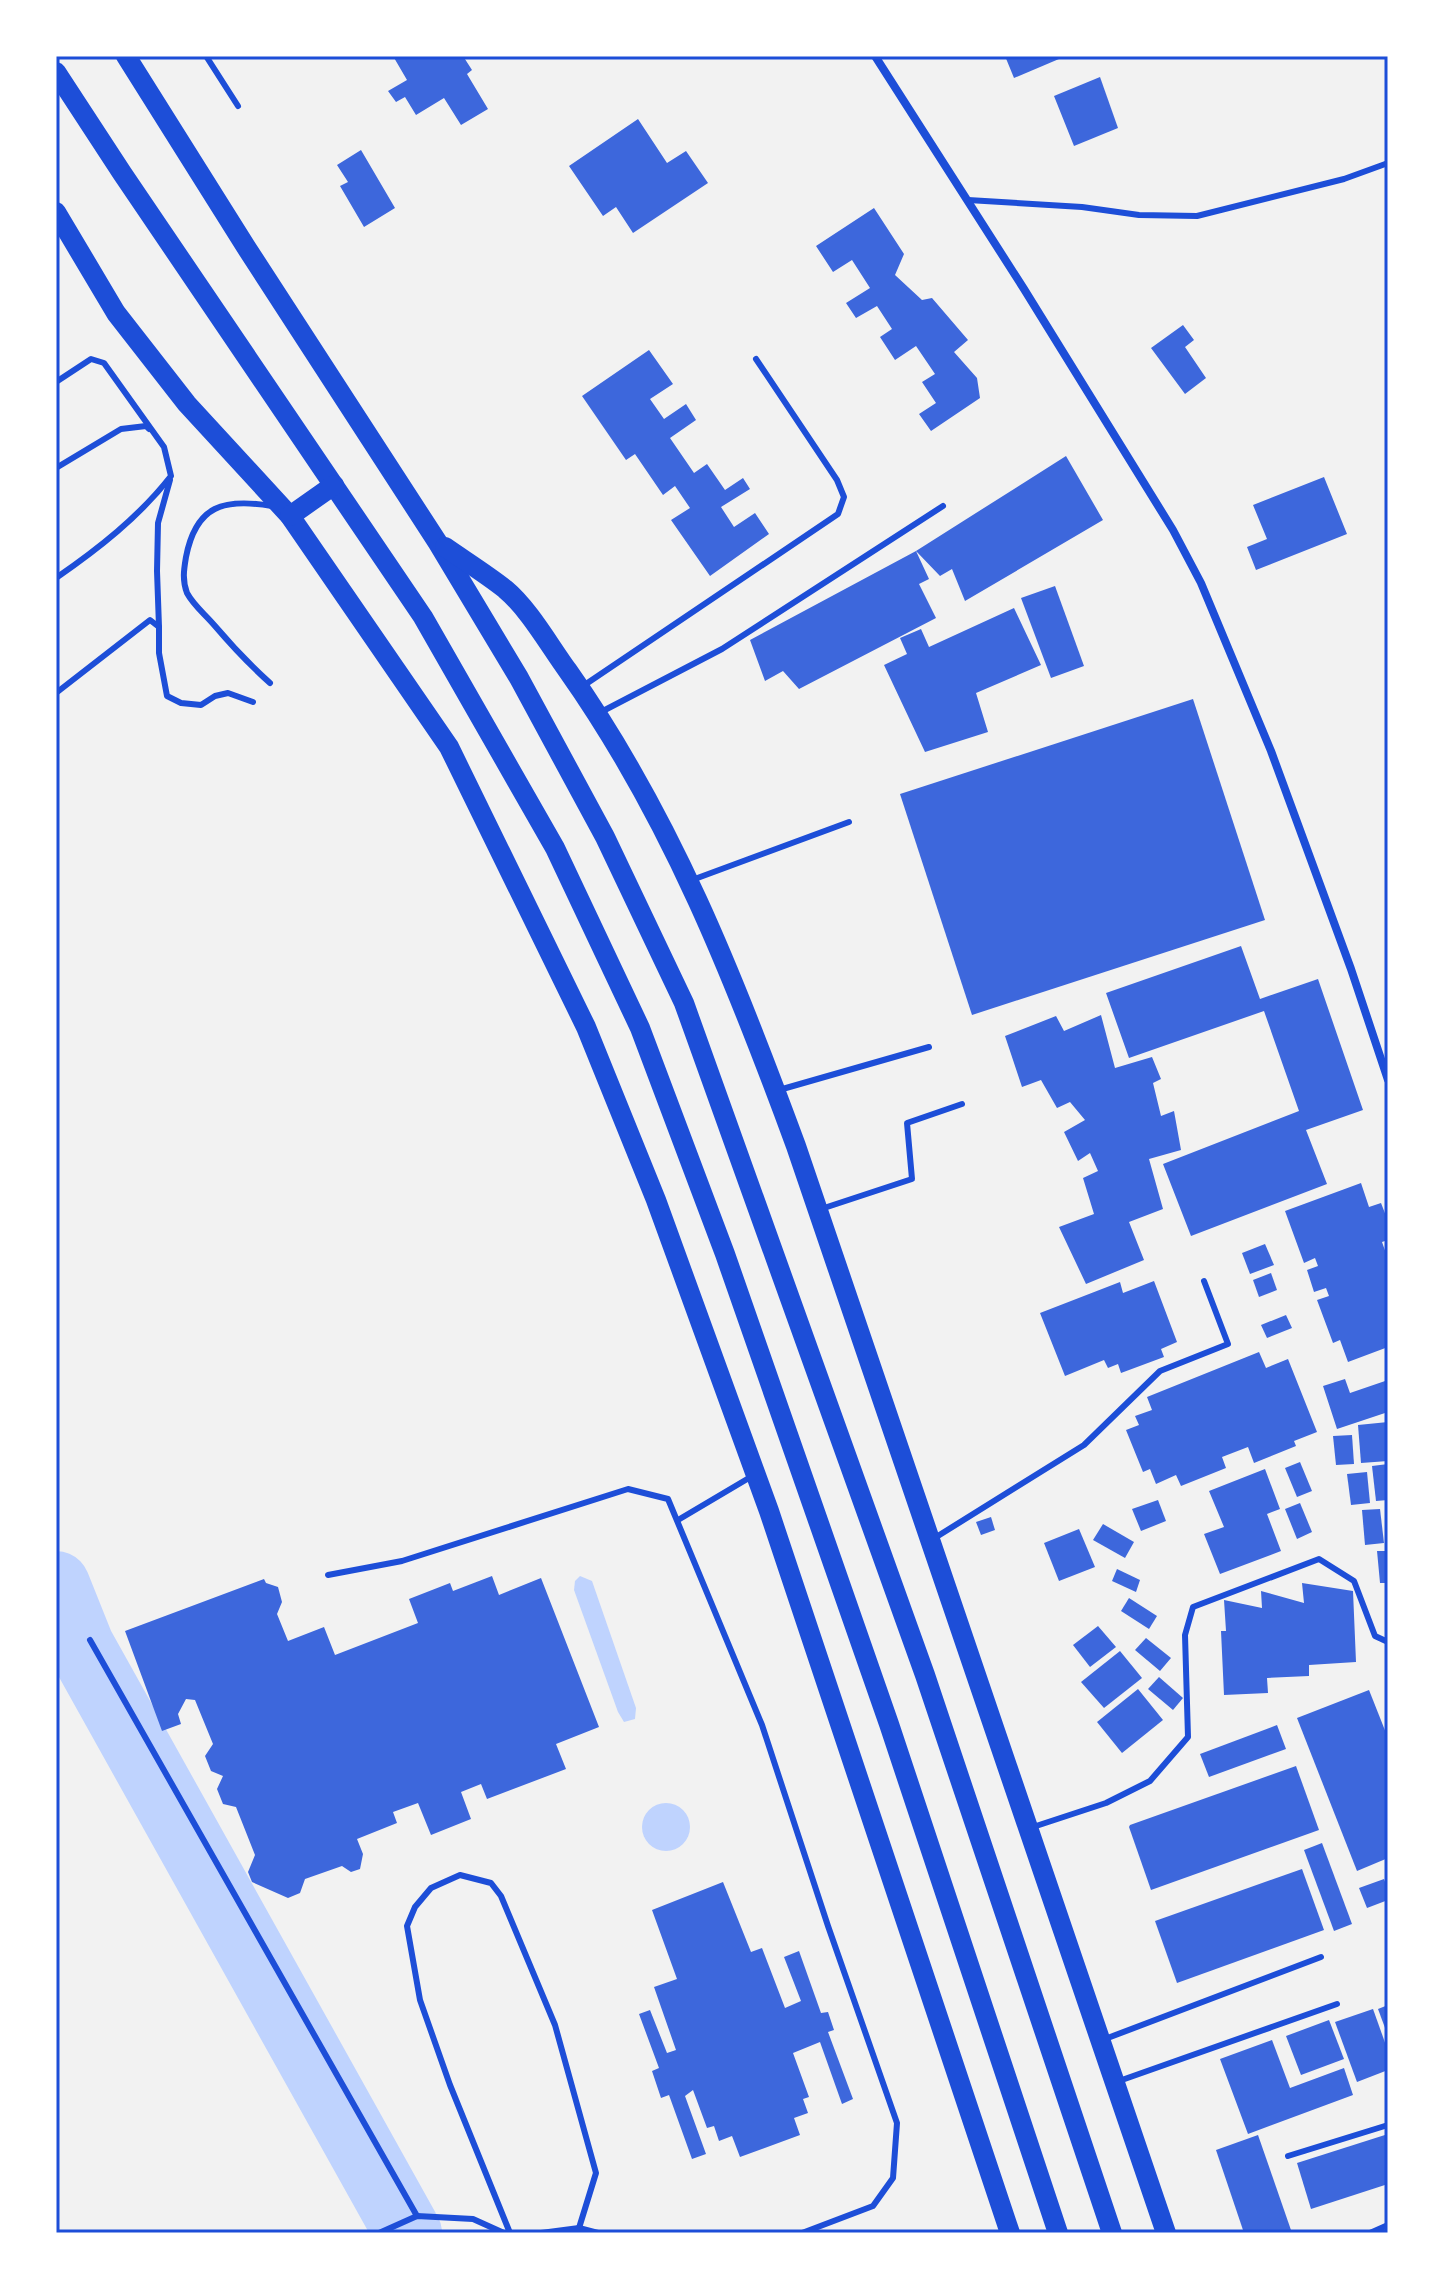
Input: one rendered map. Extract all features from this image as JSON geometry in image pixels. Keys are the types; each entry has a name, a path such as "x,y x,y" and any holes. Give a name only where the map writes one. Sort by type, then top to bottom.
{"main road":[{"path":"126,56 438,543 519,678 605,837 684,1003 925,1675 1112,2233"},
{"path":"56,72 423,617 555,848 640,1028 725,1254 889,1724 1058,2233"},
{"path":"56,212 116,313 187,404 286,512 449,747 586,1027 656,1200 774,1526 1010,2233"},
{"path":"286,512 334,485"},
{"path":"438,543 506,590 535,624 598,714 655,811 733,978 818,1210 1166,2233"}],"street":[{"path":"875,56 1173,530 1201,583 1271,751 1388,1080"}],"lane":[{"path":"206,56 238,106"},
{"path":"968,200 1082,207 1139,215 1197,216 1344,179 1388,163"},
{"path":"56,382 91,359 104,363 164,447 171,476 158,523 157,571 159,653 167,696 181,703 201,705 215,696 228,693 253,702"},
{"path":"580,688 838,514 844,497 837,480 756,359"},
{"path":"56,468 121,429 146,426 164,447"},
{"path":"56,578 130,520 153,499 171,476"},
{"path":"270,683 230,645 195,605 186,590 183,576 189,540 195,526 207,513 222,504 238,502 286,512"},
{"path":"598,714 722,649 943,506"},
{"path":"56,693 150,620 159,627"},
{"path":"688,882 849,822"},
{"path":"776,1091 929,1047"},
{"path":"818,1210 912,1179 907,1123 962,1104"},
{"path":"930,1540 1084,1445 1160,1371 1228,1344 1204,1281"},
{"path":"678,1520 755,1475"},
{"path":"328,1575 402,1561 628,1489 668,1499 762,1725 897,2123 893,2178 873,2206 802,2233"},
{"path":"1029,1828 1106,1803 1150,1781 1188,1737 1185,1635 1193,1607 1319,1559 1354,1581 1375,1636 1388,1642"},
{"path":"90,1640 413,2217"},
{"path":"510,2233 450,2085 420,2000 407,1926 415,1907 431,1888 460,1875 491,1883 501,1896 555,2025 596,2173 579,2228"},
{"path":"1102,2040 1321,1957"},
{"path":"1116,2083 1337,2004"},
{"path":"1288,2156 1388,2125"},
{"path":"379,2233 413,2217 473,2219 504,2233"},
{"path":"1370,2233 1388,2225"},
{"path":"541,2233 579,2228 598,2233"}],"water":[{"path":"580,1576 592,1581 636,1708 635,1719 624,1722 618,1712 574,1590 575,1581"},
{"path":"666,1803 683,1810 690,1827 683,1844 666,1851 649,1844 642,1827 649,1810"}],"building":[{"path":"393,56 463,56 472,70 467,74 488,109 461,125 444,98 416,115 405,97 396,102 388,91 407,80"},
{"path":"1005,56 1066,56 1014,78"},
{"path":"1100,77 1118,128 1074,146 1054,96"},
{"path":"638,119 667,163 686,151 708,183 633,233 616,207 603,216 569,166"},
{"path":"361,150 395,208 364,227 340,186 348,182 337,165"},
{"path":"874,208 904,254 895,275 922,300 932,298 968,340 954,352 977,378 980,398 931,431 919,414 936,403 922,382 935,374 916,346 895,360 880,337 892,329 877,306 856,318 846,303 870,288 852,260 833,272 816,246"},
{"path":"1183,325 1194,340 1185,347 1206,378 1185,394 1151,348"},
{"path":"649,350 673,384 650,399 664,419 686,404 696,420 670,438 694,473 707,464 725,490 743,478 750,489 721,507 734,527 755,513 769,534 710,576 671,520 690,508 675,486 663,495 635,454 626,460 582,396"},
{"path":"1066,456 1103,520 965,601 952,569 940,576 916,551"},
{"path":"1324,477 1347,534 1256,570 1247,547 1267,539 1253,505"},
{"path":"916,551 929,579 919,584 936,618 799,689 783,671 765,681 750,640"},
{"path":"1055,586 1084,666 1051,678 1021,598"},
{"path":"1014,608 1041,665 976,693 988,732 925,752 884,665 907,654 900,638 921,629 929,647"},
{"path":"1193,699 1265,920 972,1015 900,794"},
{"path":"1241,946 1260,999 1318,979 1363,1110 1306,1130 1327,1184 1191,1236 1163,1164 1299,1111 1264,1011 1129,1058 1106,993"},
{"path":"1101,1015 1115,1068 1152,1057 1161,1079 1153,1083 1161,1116 1174,1111 1181,1150 1149,1159 1163,1209 1129,1222 1144,1260 1086,1284 1059,1227 1094,1214 1083,1178 1098,1171 1090,1153 1078,1161 1064,1132 1085,1120 1070,1102 1057,1108 1041,1080 1022,1087 1005,1036 1056,1016 1064,1031"},
{"path":"1361,1183 1369,1207 1381,1203 1388,1221 1388,1240 1382,1242 1388,1259 1388,1347 1348,1362 1340,1340 1333,1343 1317,1300 1329,1296 1326,1288 1314,1292 1307,1270 1318,1266 1315,1258 1304,1263 1285,1211"},
{"path":"1265,1244 1274,1265 1250,1274 1242,1253"},
{"path":"1271,1273 1277,1290 1259,1297 1253,1280"},
{"path":"1154,1281 1177,1342 1161,1349 1164,1357 1121,1373 1118,1364 1108,1368 1104,1360 1065,1376 1040,1313 1120,1282 1123,1293"},
{"path":"1286,1315 1292,1328 1267,1338 1261,1325"},
{"path":"1259,1352 1266,1368 1288,1359 1317,1432 1294,1441 1296,1446 1254,1463 1248,1447 1222,1457 1226,1468 1181,1486 1176,1475 1156,1484 1150,1469 1143,1472 1126,1430 1139,1425 1135,1416 1152,1410 1147,1397"},
{"path":"1345,1379 1350,1393 1388,1380 1388,1412 1337,1429 1323,1386"},
{"path":"1388,1422 1388,1461 1361,1463 1358,1425"},
{"path":"1352,1435 1354,1464 1336,1465 1333,1436"},
{"path":"1300,1462 1312,1491 1297,1497 1285,1468"},
{"path":"1388,1464 1388,1500 1376,1501 1372,1466"},
{"path":"1265,1469 1280,1509 1267,1514 1281,1551 1220,1574 1204,1534 1224,1527 1209,1491"},
{"path":"1367,1472 1370,1503 1351,1505 1347,1474"},
{"path":"1158,1500 1166,1521 1141,1531 1132,1509"},
{"path":"1300,1503 1312,1532 1297,1539 1285,1509"},
{"path":"1380,1509 1384,1543 1365,1545 1362,1510"},
{"path":"991,1517 995,1530 981,1535 976,1522"},
{"path":"1103,1524 1134,1542 1125,1558 1093,1540"},
{"path":"1079,1529 1095,1567 1059,1581 1044,1543"},
{"path":"1377,1551 1388,1551 1388,1583 1380,1583"},
{"path":"1117,1569 1140,1580 1136,1592 1112,1581"},
{"path":"492,1576 499,1595 541,1578 599,1727 556,1744 566,1769 487,1799 481,1784 461,1792 471,1819 431,1835 418,1803 393,1812 397,1823 357,1839 363,1854 360,1869 351,1872 342,1866 305,1879 300,1893 288,1898 252,1882 248,1872 255,1855 236,1807 223,1804 217,1789 223,1776 211,1771 205,1756 213,1744 195,1700 186,1699 178,1714 181,1724 162,1731 125,1631 264,1579 266,1583 278,1587 282,1602 277,1614 288,1641 324,1627 335,1655 418,1623 409,1599 450,1583 453,1591"},
{"path":"1302,1583 1353,1591 1356,1662 1309,1665 1309,1676 1267,1678 1268,1693 1224,1695 1221,1631 1226,1631 1224,1600 1262,1608 1261,1591 1304,1603"},
{"path":"1129,1598 1157,1616 1149,1629 1121,1611"},
{"path":"1098,1626 1116,1647 1090,1667 1073,1645"},
{"path":"1146,1638 1171,1658 1160,1671 1135,1650"},
{"path":"1120,1651 1142,1678 1104,1708 1081,1682"},
{"path":"1159,1677 1183,1698 1173,1710 1148,1689"},
{"path":"1138,1689 1163,1720 1122,1753 1097,1722"},
{"path":"1369,1690 1388,1738 1388,1858 1357,1871 1297,1718"},
{"path":"1277,1725 1286,1749 1209,1777 1200,1754"},
{"path":"1296,1766 1319,1830 1151,1890 1130,1825"},
{"path":"1322,1843 1352,1924 1334,1931 1304,1850"},
{"path":"1302,1869 1324,1930 1177,1983 1155,1921"},
{"path":"1384,1879 1388,1900 1367,1908 1359,1888"},
{"path":"723,1882 751,1952 762,1948 785,2008 801,2001 784,1957 799,1951 821,2013 828,2012 834,2030 828,2032 853,2099 842,2104 820,2042 793,2053 809,2097 803,2099 808,2113 794,2118 800,2135 740,2157 732,2136 719,2141 714,2126 707,2128 693,2090 685,2096 706,2154 692,2159 669,2095 661,2098 652,2071 659,2068 639,2014 650,2010 667,2053 676,2050 654,1987 677,1979 652,1910"},
{"path":"1388,2005 1388,2036 1378,2009"},
{"path":"1373,2009 1388,2051 1388,2070 1357,2082 1335,2022"},
{"path":"1329,2020 1344,2059 1301,2075 1286,2036"},
{"path":"1272,2040 1290,2088 1344,2068 1353,2095 1248,2134 1220,2059"},
{"path":"1388,2134 1388,2184 1311,2209 1297,2163"},
{"path":"1258,2135 1292,2233 1244,2233 1216,2150"}],"waterway":[{"path":"56,1585 80,1645 408,2233"}]}
